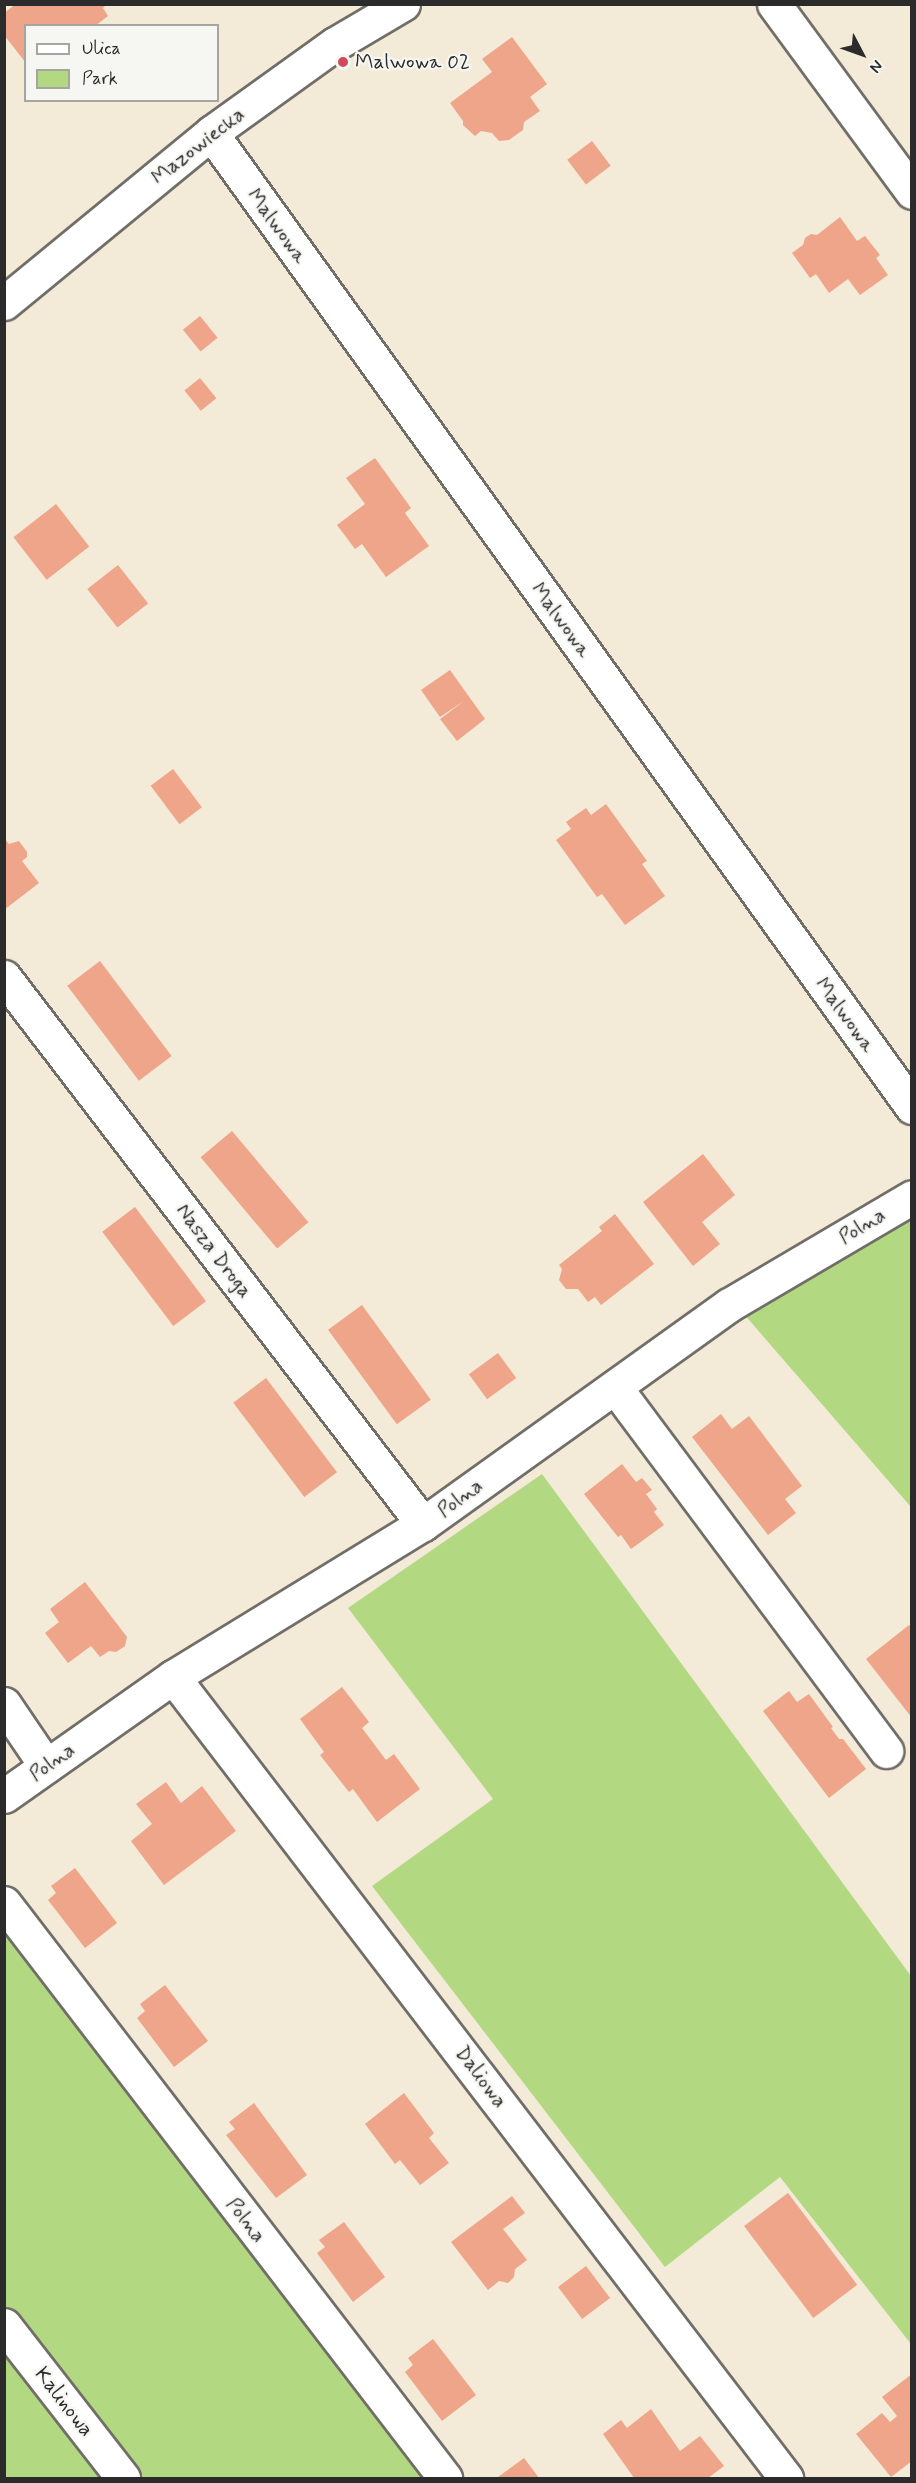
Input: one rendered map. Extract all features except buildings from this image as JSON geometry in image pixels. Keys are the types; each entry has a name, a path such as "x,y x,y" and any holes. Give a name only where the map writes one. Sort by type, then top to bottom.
{"street":[{"name":"Mazowiecka","path":"4,303 211,134 335,44 402,4"},
{"path":"774,4 912,192"},
{"name":"Malwowa","path":"211,134 912,1107"},
{"name":"Nasza Droga","path":"4,977 423,1524"},
{"name":"Polna","path":"4,1796 173,1677 423,1524 729,1305 912,1197"},
{"path":"615,1387 886,1751"},
{"name":"Daliowa","path":"173,1677 786,2478"},
{"path":"4,1704 46,1766"},
{"name":"Polna","path":"4,1904 445,2478"},
{"name":"Kalinowa","path":"4,2325 123,2478"}],"green space":[{"path":"911,1180 911,1507 724,1291"},
{"path":"542,1474 911,1976 911,2344 780,2177 665,2267 372,1886 493,1799 348,1608"},
{"path":"5,1897 448,2478 5,2478"}],"place":[{"name":"Malwowa 02","path":"343,62"}]}
